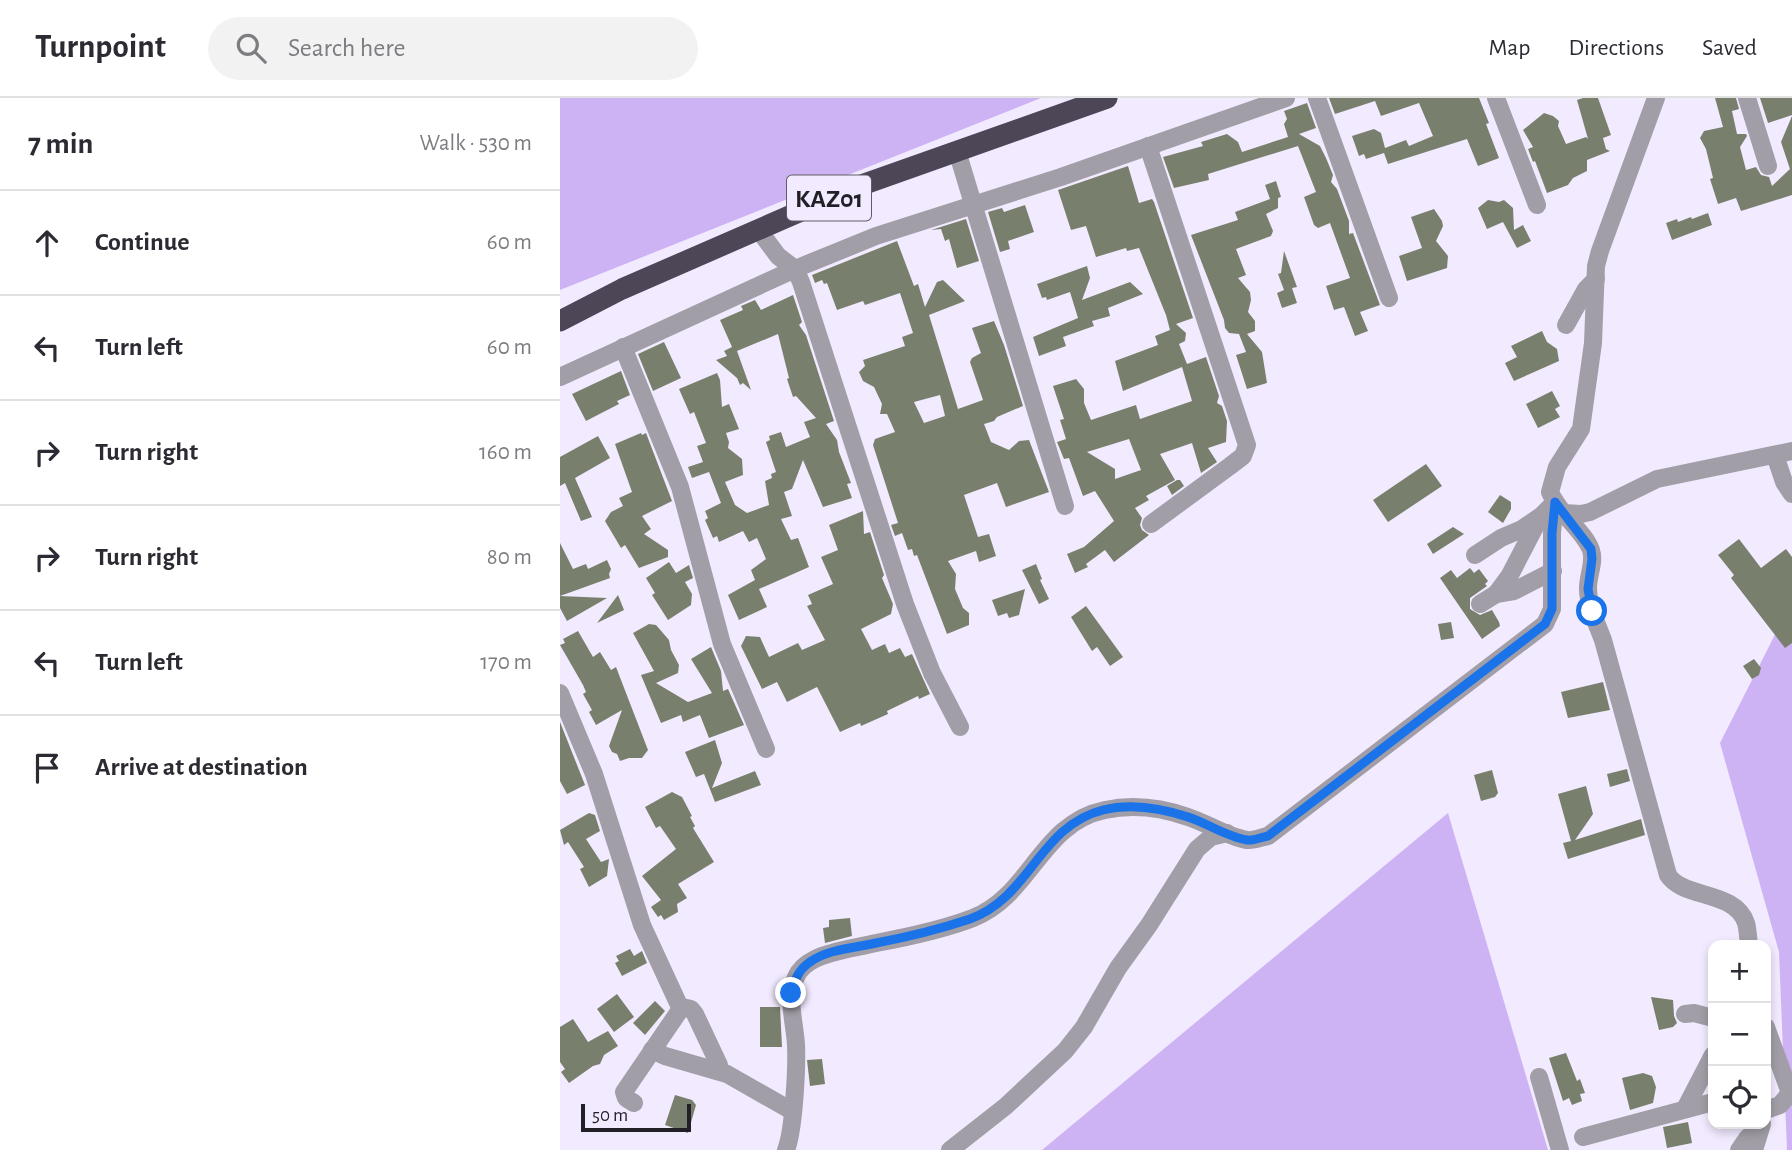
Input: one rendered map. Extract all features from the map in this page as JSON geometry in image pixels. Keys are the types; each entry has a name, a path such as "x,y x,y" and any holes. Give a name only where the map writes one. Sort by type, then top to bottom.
{"highway":[{"name":"KАZ01","path":"560,321 622,289 856,187 1107,98"}],"street":[{"path":"560,377 794,269 876,236 1286,98"},
{"path":"1317,98 1389,298"},
{"path":"1496,98 1537,205"},
{"path":"1657,98 1606,230 1598,258 1593,343 1581,429 1557,467 1550,485 1559,508 1591,549 1588,589 1592,611 1603,640 1668,875 1680,886 1705,893 1737,910 1746,925 1748,940"},
{"path":"1747,98 1768,166"},
{"path":"1148,146 1247,445 1243,456 1230,467 1151,524"},
{"path":"957,151 1065,506"},
{"path":"758,229 778,256 794,269 801,282 905,604 932,673 960,727"},
{"path":"1566,325 1586,289 1596,279"},
{"path":"623,347 680,487 722,644 765,749"},
{"path":"1475,555 1501,538 1559,508 1581,514 1590,512 1657,479 1784,453 1784,482 1792,494"},
{"path":"786,1150 792,1111 796,1046 791,993 795,978 809,962 838,951 940,928 987,912 1000,904 1062,830 1083,817 1105,810 1154,808 1187,816 1249,841 1268,836 1545,624 1552,609 1552,533 1559,508"},
{"path":"1496,594 1510,575 1541,516"},
{"path":"1480,604 1496,594 1514,590 1553,570"},
{"path":"560,693 594,774 642,925 682,1007 691,1009 695,1014 719,1065 719,1072"},
{"path":"950,1150 1006,1106 1065,1051 1084,1027 1118,968 1197,849 1212,837 1227,833"},
{"path":"634,1103 626,1098 624,1092 682,1007"},
{"path":"1685,1014 1708,1017"},
{"path":"1771,1040 1791,1093 1771,1111"},
{"path":"652,1050 719,1072 792,1111"},
{"path":"1685,1109 1708,1065"},
{"path":"1539,1077 1560,1150"},
{"path":"1583,1137 1708,1103"}],"shaded area":[{"path":"560,98 1041,98 560,290"},
{"path":"1792,601 1792,1150 1787,1150 1779,952 1720,743"},
{"path":"1448,813 1548,1150 1042,1150"}],"building":[{"path":"1329,98 1479,98 1499,158 1478,166 1467,139 1388,164 1384,153 1366,159 1364,154 1359,156 1352,136 1374,129 1381,133 1385,148 1406,140 1409,146 1433,136 1419,103 1381,116 1375,101 1335,114"},
{"path":"1598,98 1611,135 1603,138 1606,149 1610,151 1587,160 1587,171 1573,178 1568,185 1547,193 1528,149 1533,147 1523,130 1544,113 1559,121 1558,126 1566,144 1586,137 1588,139 1577,100"},
{"path":"1715,98 1736,98 1739,109 1732,111 1737,134 1747,136 1740,147 1746,170 1756,167 1761,175 1769,177 1772,186 1790,169 1781,142 1792,116 1792,195 1741,211 1736,198 1718,204 1710,179 1713,178 1706,149 1700,138 1704,131 1723,127"},
{"path":"1760,98 1792,98 1792,115 1768,123"},
{"path":"1307,103 1316,128 1299,134 1320,146 1326,158 1333,175 1331,182 1337,189 1349,221 1349,234 1353,233 1380,305 1360,312 1368,331 1355,336 1344,307 1334,310 1326,286 1350,278 1330,223 1318,228 1314,225 1304,197 1316,192 1298,146 1208,174 1209,180 1174,188 1163,157 1203,146 1201,142 1227,134 1238,142 1242,152 1288,137 1284,111"},
{"path":"1128,166 1139,203 1152,199 1154,202 1193,318 1176,324 1186,333 1185,341 1179,344 1187,364 1206,357 1219,396 1217,403 1222,406 1227,421 1226,442 1208,448 1217,462 1201,473 1192,443 1160,454 1175,480 1146,496 1149,500 1135,508 1142,518 1142,530 1149,535 1114,562 1105,550 1086,564 1088,567 1075,573 1067,554 1084,547 1114,521 1095,491 1083,496 1069,458 1064,459 1057,442 1066,439 1060,420 1064,419 1053,386 1076,379 1084,389 1084,403 1091,420 1136,405 1140,419 1192,401 1182,367 1123,391 1115,361 1158,345 1155,336 1170,330 1166,315 1139,248 1127,251 1126,248 1096,257 1086,226 1071,230 1058,190","holes":["1129,439 1141,470 1115,479 1115,469 1087,452"]},
{"path":"1276,181 1281,197 1278,198 1278,208 1266,214 1273,231 1271,236 1236,249 1246,275 1238,278 1250,292 1248,312 1255,321 1255,331 1247,334 1262,352 1267,383 1247,389 1236,355 1246,352 1239,334 1229,333 1225,328 1191,235 1238,220 1235,212 1270,199 1265,185"},
{"path":"1488,200 1504,200 1513,208 1514,230 1523,225 1531,241 1517,248 1503,222 1487,229 1478,208"},
{"path":"1025,205 1034,232 1008,241 1010,249 1000,252 988,212 1002,208 1004,212"},
{"path":"1434,209 1442,221 1443,226 1436,241 1448,256 1447,268 1407,281 1399,256 1422,248 1411,217"},
{"path":"1708,213 1712,225 1672,240 1666,223 1677,219 1678,222 1691,217 1692,219"},
{"path":"966,219 979,261 957,268 949,239 945,241 941,229 931,230"},
{"path":"897,241 914,286 918,284 925,307 937,282 943,280 965,301 929,315 958,409 983,400 970,362 981,353 972,328 994,321 1023,406 984,424 991,442 1009,450 1019,441 1029,440 1049,492 1006,507 997,483 964,495 978,537 989,534 996,556 979,562 976,551 948,561 956,574 955,589 963,608 969,613 969,625 947,634 917,555 914,556 912,549 908,550 902,533 895,536 891,525 898,523 873,445 875,439 895,432 887,414 880,414 882,404 874,387 863,381 859,372 865,366 863,360 905,346 902,337 913,333 900,293 865,305 863,301 837,310 827,283 824,284 822,280 815,283 812,275","holes":["940,395 945,416 924,423 914,402"]},
{"path":"1284,251 1297,287 1292,288 1297,303 1282,308 1277,293 1284,290 1278,274 1281,273"},
{"path":"1087,266 1090,278 1082,300 1130,282 1143,294 1108,308 1110,316 1092,321 1094,326 1063,337 1066,346 1039,356 1033,337 1078,318 1070,292 1047,300 1046,297 1042,298 1037,284"},
{"path":"793,295 802,322 799,325 806,335 834,421 826,424 837,440 851,483 847,484 852,498 823,507 803,460 792,489 784,492 792,516 781,519 791,540 798,538 809,567 759,589 767,607 739,620 728,595 755,580 751,570 766,559 757,538 749,542 743,531 719,542 717,536 713,538 705,520 708,518 705,511 721,503 709,472 692,478 688,467 703,462 697,446 706,443 694,412 690,414 679,389 717,373 722,407 729,404 739,429 726,433 728,448 742,459 743,475 725,482 735,505 747,513 769,505 765,481 772,478 771,474 776,472 766,442 770,440 769,436 781,432 786,447 810,437 804,422 816,418 796,396 793,397 778,334 737,351 751,390 743,383 740,385 737,378 716,360 727,356 724,351 732,347 720,320 743,310 741,306 755,300 761,310"},
{"path":"1542,331 1547,342 1557,349 1559,361 1514,381 1505,363 1517,357 1511,346"},
{"path":"664,342 681,378 653,391 638,354"},
{"path":"621,371 630,395 617,401 619,404 586,421 572,394"},
{"path":"1552,391 1560,406 1555,409 1560,417 1538,428 1526,404"},
{"path":"646,433 672,501 642,516 651,529 644,534 668,550 668,557 639,568 625,545 621,548 605,521 611,512 623,506 619,498 632,492 615,444"},
{"path":"598,436 610,458 575,478 592,517 581,521 565,483 560,486 560,457"},
{"path":"1426,464 1442,486 1388,522 1373,500"},
{"path":"1177,480 1184,486 1172,495 1167,486"},
{"path":"1500,495 1511,502 1511,509 1503,523 1488,512"},
{"path":"863,511 864,534 870,532 884,575 882,578 893,604 891,614 861,629 872,650 885,644 889,653 900,648 905,657 912,654 930,694 919,699 918,696 887,711 888,714 840,732 817,687 787,702 777,682 762,689 741,646 746,636 760,637 769,657 798,643 802,650 825,640 807,606 812,604 808,595 833,584 821,557 838,550 829,525"},
{"path":"1453,527 1464,534 1433,554 1427,544"},
{"path":"1739,539 1761,568 1786,549 1792,557 1792,643 1785,648 1731,578 1734,575 1718,555"},
{"path":"560,543 573,569 586,564 588,569 607,560 611,569 610,578 560,596"},
{"path":"669,562 676,573 689,565 693,578 685,582 692,594 691,605 668,620 652,595 655,593 646,578"},
{"path":"1036,564 1049,599 1039,604 1022,570"},
{"path":"1470,568 1474,573 1479,569 1488,581 1485,584 1487,586 1470,598 1470,609 1480,615 1492,610 1500,626 1482,639 1440,578 1451,570 1457,578"},
{"path":"1025,589 1019,615 1009,618 1007,613 998,616 992,600"},
{"path":"618,595 624,610 597,623"},
{"path":"560,596 607,598 567,621 560,608"},
{"path":"1086,606 1123,657 1110,666 1097,647 1092,651 1071,617"},
{"path":"1451,622 1454,638 1441,640 1438,624"},
{"path":"649,624 656,625 669,640 679,665 678,673 656,683 688,702 712,693 691,659 711,647 721,671 723,691 728,689 744,725 709,738 700,715 683,722 681,715 661,723 641,675 654,671 633,633"},
{"path":"578,631 593,657 600,652 611,670 616,667 648,750 642,758 620,761 609,746 622,710 596,725 589,712 592,710 583,694 586,692 583,685 560,645 565,643 563,639"},
{"path":"1754,659 1761,668 1759,675 1752,679 1743,666"},
{"path":"1603,682 1610,710 1568,718 1561,692"},
{"path":"560,722 585,785 567,794 560,781"},
{"path":"715,740 722,763 712,788 755,771 761,785 715,802 704,774 696,777 685,752"},
{"path":"1627,769 1630,781 1610,787 1607,774"},
{"path":"1492,770 1498,793 1495,797 1481,801 1474,775"},
{"path":"1586,786 1593,814 1575,840 1641,819 1645,835 1568,859 1563,843 1571,841 1558,794"},
{"path":"672,792 682,797 692,816 690,817 695,826 693,828 714,862 678,884 687,898 677,904 678,912 664,920 661,915 658,917 651,907 661,900 642,876 676,849 660,826 656,828 645,807"},
{"path":"589,813 595,815 600,831 586,839 601,862 609,859 607,876 589,887 580,869 584,867 568,842 564,845 560,830"},
{"path":"850,918 852,936 825,943 823,928 829,927 829,920"},
{"path":"630,949 634,956 642,951 647,963 622,976 615,963 619,961 616,956"},
{"path":"617,994 634,1017 614,1032 597,1009"},
{"path":"1651,997 1673,1000 1677,1023 1673,1027 1659,1030"},
{"path":"655,1001 665,1011 645,1035 633,1023"},
{"path":"760,1007 780,1007 782,1047 760,1047"},
{"path":"573,1019 588,1042 608,1031 618,1046 604,1055 600,1064 569,1083 561,1072 565,1069 560,1062 560,1027"},
{"path":"1566,1053 1585,1093 1580,1094 1582,1101 1572,1105 1569,1098 1563,1101 1549,1058"},
{"path":"822,1059 825,1084 810,1086 807,1060"},
{"path":"1643,1073 1652,1076 1656,1087 1653,1103 1630,1110 1622,1078"},
{"path":"675,1095 692,1100 696,1105 688,1133 665,1125"},
{"path":"1688,1122 1692,1143 1667,1148 1663,1127"}],"route":[{"path":"791,993 799,971 816,958 940,928 987,912 1000,904 1062,830 1083,817 1105,810 1154,808 1187,816 1249,841 1268,836 1545,624 1552,609 1552,533 1555,502 1591,549 1588,589 1592,611"}]}
